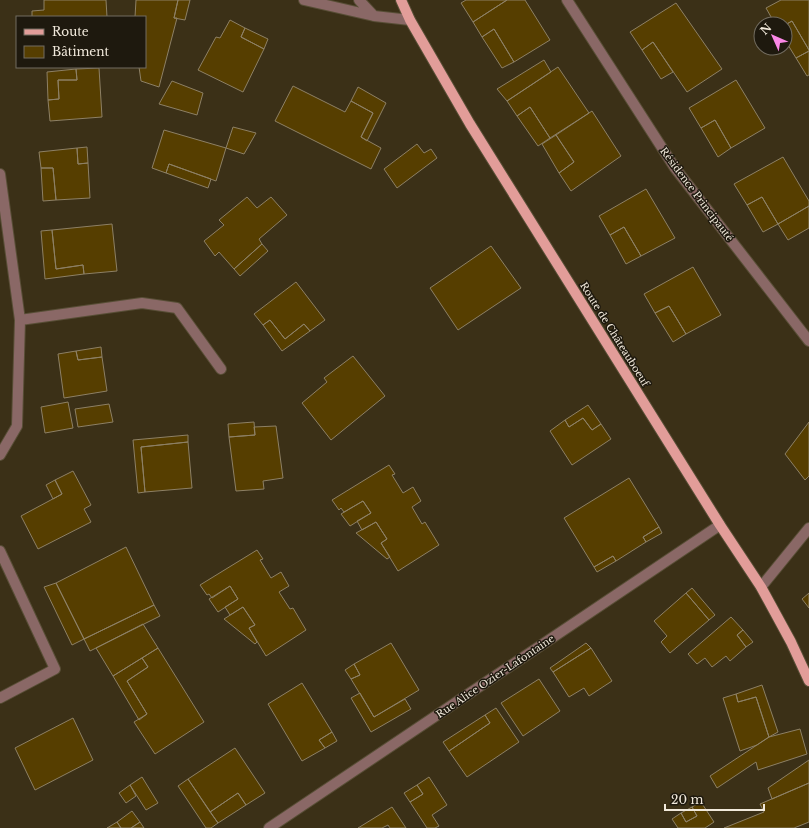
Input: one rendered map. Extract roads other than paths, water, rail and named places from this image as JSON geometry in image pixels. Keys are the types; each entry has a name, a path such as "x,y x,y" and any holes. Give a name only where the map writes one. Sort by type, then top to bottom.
{"main road":[{"name":"Route de Châteauboeuf","path":"401,0 410,20 470,124 720,525 761,587 791,642 809,681"}],"street":[{"path":"304,0 374,16 410,20"},
{"path":"359,0 374,16"},
{"name":"Résidence Principauté","path":"566,0 675,168 809,341"},
{"path":"0,174 20,320 17,426 0,455"},
{"path":"20,320 142,303 177,308 221,369"},
{"name":"Rue Alice Ozier-Lafontaine","path":"269,828 720,525"},
{"path":"761,587 809,528"},
{"path":"0,551 55,669 0,698"}]}
